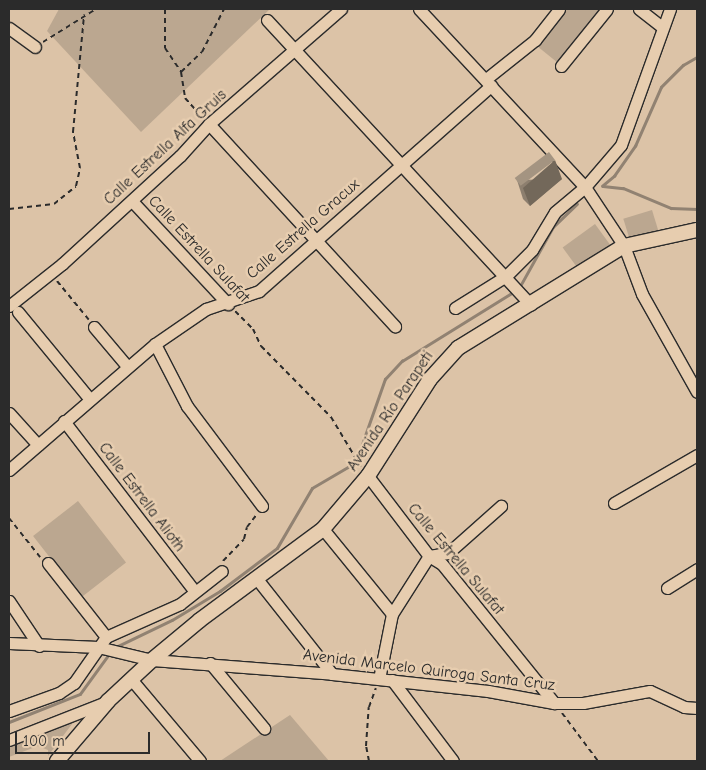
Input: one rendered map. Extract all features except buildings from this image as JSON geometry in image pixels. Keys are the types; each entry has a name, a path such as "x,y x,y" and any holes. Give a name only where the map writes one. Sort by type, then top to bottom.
{"main road":[{"path":"624,246 697,230"},
{"name":"Avenida Río Parapeti","path":"57,761 108,701 131,678 200,620 323,529 368,476 446,358 527,300 624,246"}],"street":[{"name":"Calle Estrella Alfa Gruis","path":"13,309 132,201 209,124 341,9"},
{"path":"419,9 585,187 624,246 642,294 697,392"},
{"name":"Calle Estrella Gracux","path":"9,470 89,398 155,344 206,310 228,304 259,291 401,164 535,40 559,9"},
{"path":"561,66 607,9"},
{"path":"639,9 661,26"},
{"path":"455,308 510,280 556,212 585,187 625,137 661,26 670,9"},
{"path":"267,20 527,300"},
{"path":"9,28 36,47"},
{"path":"209,124 395,326"},
{"name":"Calle Estrella Sulafat","path":"132,201 228,304"},
{"path":"13,309 89,398"},
{"path":"94,327 127,366"},
{"path":"155,344 187,406 262,506"},
{"path":"9,414 38,445"},
{"name":"Calle Estrella Alioth","path":"64,422 195,592"},
{"path":"614,503 697,455"},
{"name":"Calle Estrella Sulafat","path":"368,476 429,556 442,564 554,703"},
{"path":"379,679 392,614 429,556 448,553 501,506"},
{"path":"323,529 392,614"},
{"path":"48,564 106,637"},
{"path":"667,588 697,569"},
{"path":"9,711 59,693 74,682 106,637 180,604 222,571"},
{"path":"257,578 332,674"},
{"path":"9,601 40,646"},
{"path":"9,643 40,646 98,647 152,660"},
{"name":"Avenida Marcelo Quiroga Santa Cruz","path":"152,660 210,663 392,680 488,691 554,703 583,703 650,691 684,706 697,708"},
{"path":"210,663 264,728"},
{"path":"131,678 200,761"},
{"path":"392,680 453,761"},
{"path":"9,740 108,701"}],"path":[{"path":"36,47 96,9"},
{"path":"164,9 165,48 181,72 185,98 209,124"},
{"path":"181,72 202,52 224,9"},
{"path":"9,209 54,204 76,186 80,168 73,132 84,15"},
{"path":"62,264 54,278 94,327"},
{"name":"Calle Estrella Sulafat","path":"228,304 253,329 261,346 331,417 353,459 368,476"},
{"path":"222,571 224,558 244,539 247,527 262,506"},
{"path":"9,518 48,564"},
{"path":"369,761 366,746 369,707 379,679"},
{"path":"554,703 598,761"}],"shaded area":[{"path":"59,9 270,9 141,132 47,31"},
{"path":"567,9 602,9 558,63 537,46"},
{"path":"652,210 658,230 629,239 623,219"},
{"path":"595,224 610,245 578,269 563,248"},
{"path":"78,501 126,562 81,598 33,536"},
{"path":"290,715 329,761 220,761"},
{"path":"78,716 48,756 48,750 38,746 9,757 9,745"}],"waterway":[{"path":"602,186 614,176 635,146 661,87 683,65 697,57"},
{"path":"603,186 623,188 671,208 697,209"},
{"path":"519,288 553,227 577,204"},
{"path":"114,648 172,620 220,591 277,548 312,488 348,467 360,450 385,379 402,361 515,291"},
{"path":"9,722 80,694 109,654"}]}
